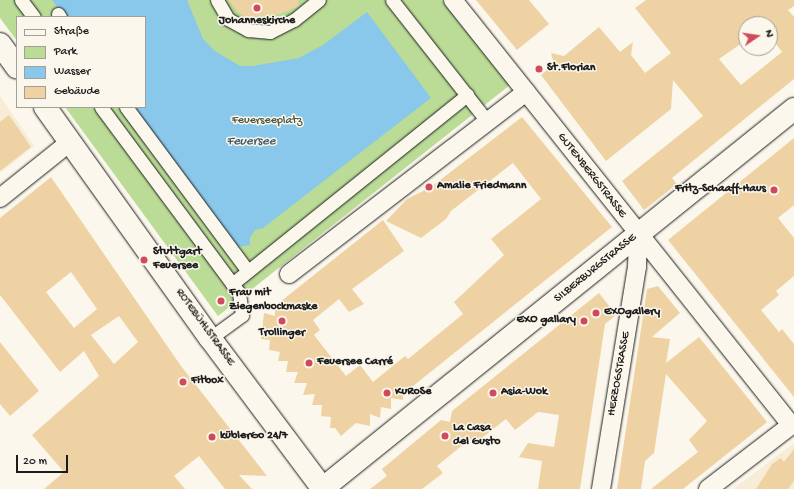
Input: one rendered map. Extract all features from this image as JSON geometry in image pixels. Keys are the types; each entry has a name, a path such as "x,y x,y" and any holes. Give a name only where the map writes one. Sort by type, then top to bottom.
{"street":[{"path":"21,0 33,16"},
{"path":"217,0 228,19 248,30 270,32 294,20 319,0"},
{"path":"392,0 487,121"},
{"name":"GUTENBERGSTRASSE","path":"452,0 638,235 793,424"},
{"path":"0,44 16,66"},
{"path":"289,274 526,92"},
{"path":"232,284 466,94"},
{"name":"ROTEBÜHLSTRASSE","path":"46,108 210,338 323,489"},
{"path":"102,108 239,293 242,315 210,338"},
{"path":"127,108 248,271"},
{"name":"SILBERBURGSTRASSE","path":"323,489 794,109"},
{"path":"0,198 70,142"},
{"name":"HERZOGSTRASSE","path":"601,489 637,267 638,235"},
{"path":"708,489 793,424"}],"shaded area":[{"path":"0,96 34,146 0,173"},
{"path":"794,443 794,489 733,489"}],"green space":[{"name":"Feuerseeplatz","path":"0,0 442,0 510,85 218,316 66,108 146,108 146,16 16,16 16,40 0,18"}],"water":[{"name":"Feuersee","path":"52,0 187,0 203,39 215,51 240,66 253,66 299,58 323,45 367,12 431,98 263,228 255,230 250,238 250,245 238,247 133,108 146,108 146,16 64,16"}],"building":[{"name":"Johanneskirche","path":"228,0 298,0 299,6 279,14 251,17 241,15"},
{"path":"476,0 529,0 549,24 517,50"},
{"path":"646,0 794,0 794,6 788,10 794,17 794,79 672,178 677,184 644,210 622,181 703,116 673,80 671,109 606,161 541,75 554,64 551,53 564,56 599,27 620,52 633,42 631,55 645,73 671,53 635,8"},
{"path":"9,115 31,147 0,171 0,122"},
{"path":"522,117 612,227 403,394 403,400 391,398 391,409 381,407 380,418 370,414 370,426 356,423 341,436 335,428 330,428 331,417 321,416 322,405 312,405 315,394 303,395 307,383 294,383 298,372 286,372 288,361 278,361 280,352 269,350 270,340 261,339 264,313 275,316 275,306 383,220 404,251 352,289 364,304 349,312 339,299 313,320 320,330 314,335 346,376 360,365 373,382 405,356 408,359 463,314 454,302 504,255 491,239 541,199 513,163 451,211 446,219 421,238 386,221 407,199 431,187"},
{"path":"794,138 794,205 778,218 794,238 794,276 776,291 779,295 761,310 779,332 782,329 794,344 794,397 668,240"},
{"path":"51,177 181,366 267,476 239,475 252,489 225,489 199,456 174,476 185,489 44,489 64,472 32,435 99,376 84,351 60,372 0,295 0,218","holes":["71,272 97,309 74,328 46,292","119,316 138,342 114,364 91,335"]},
{"path":"658,286 680,313 652,337 670,339 666,363 699,337 767,422 683,489 651,489 698,452 689,440 707,421 666,374 654,453 645,461 641,489 617,489 647,289"},
{"path":"599,293 616,315 605,324 580,489 538,489 542,461 519,457 528,443 554,447 559,415 538,412 515,430 506,419 474,444 470,439 437,466 443,473 422,489 370,489 387,476 382,469 441,420 450,422 452,411"},
{"path":"0,342 39,391 10,416 0,404"},
{"path":"794,449 794,481 788,489 756,489 772,464 781,458 784,462"}],"place":[{"name":"Johanneskirche","path":"257,8"},
{"name":"St.Florian","path":"539,69"},
{"name":"Amalie Friedmann","path":"429,187"},
{"name":"Fritz-Schaaff-Haus","path":"774,190"},
{"name":"Stuttgart Feuersee","path":"144,260"},
{"name":"Frau mit Ziegenbockmaske","path":"221,301"},
{"name":"EXOgallery","path":"596,313"},
{"name":"Trollinger","path":"282,321"},
{"name":"EXO gallary","path":"584,321"},
{"name":"Feuersee Carré","path":"309,363"},
{"name":"Fitbox","path":"183,382"},
{"name":"KuRoSe","path":"387,393"},
{"name":"Asia-Wok","path":"493,393"},
{"name":"La Casa del Gusto","path":"445,436"},
{"name":"küblerGo 24/7","path":"212,437"}]}
